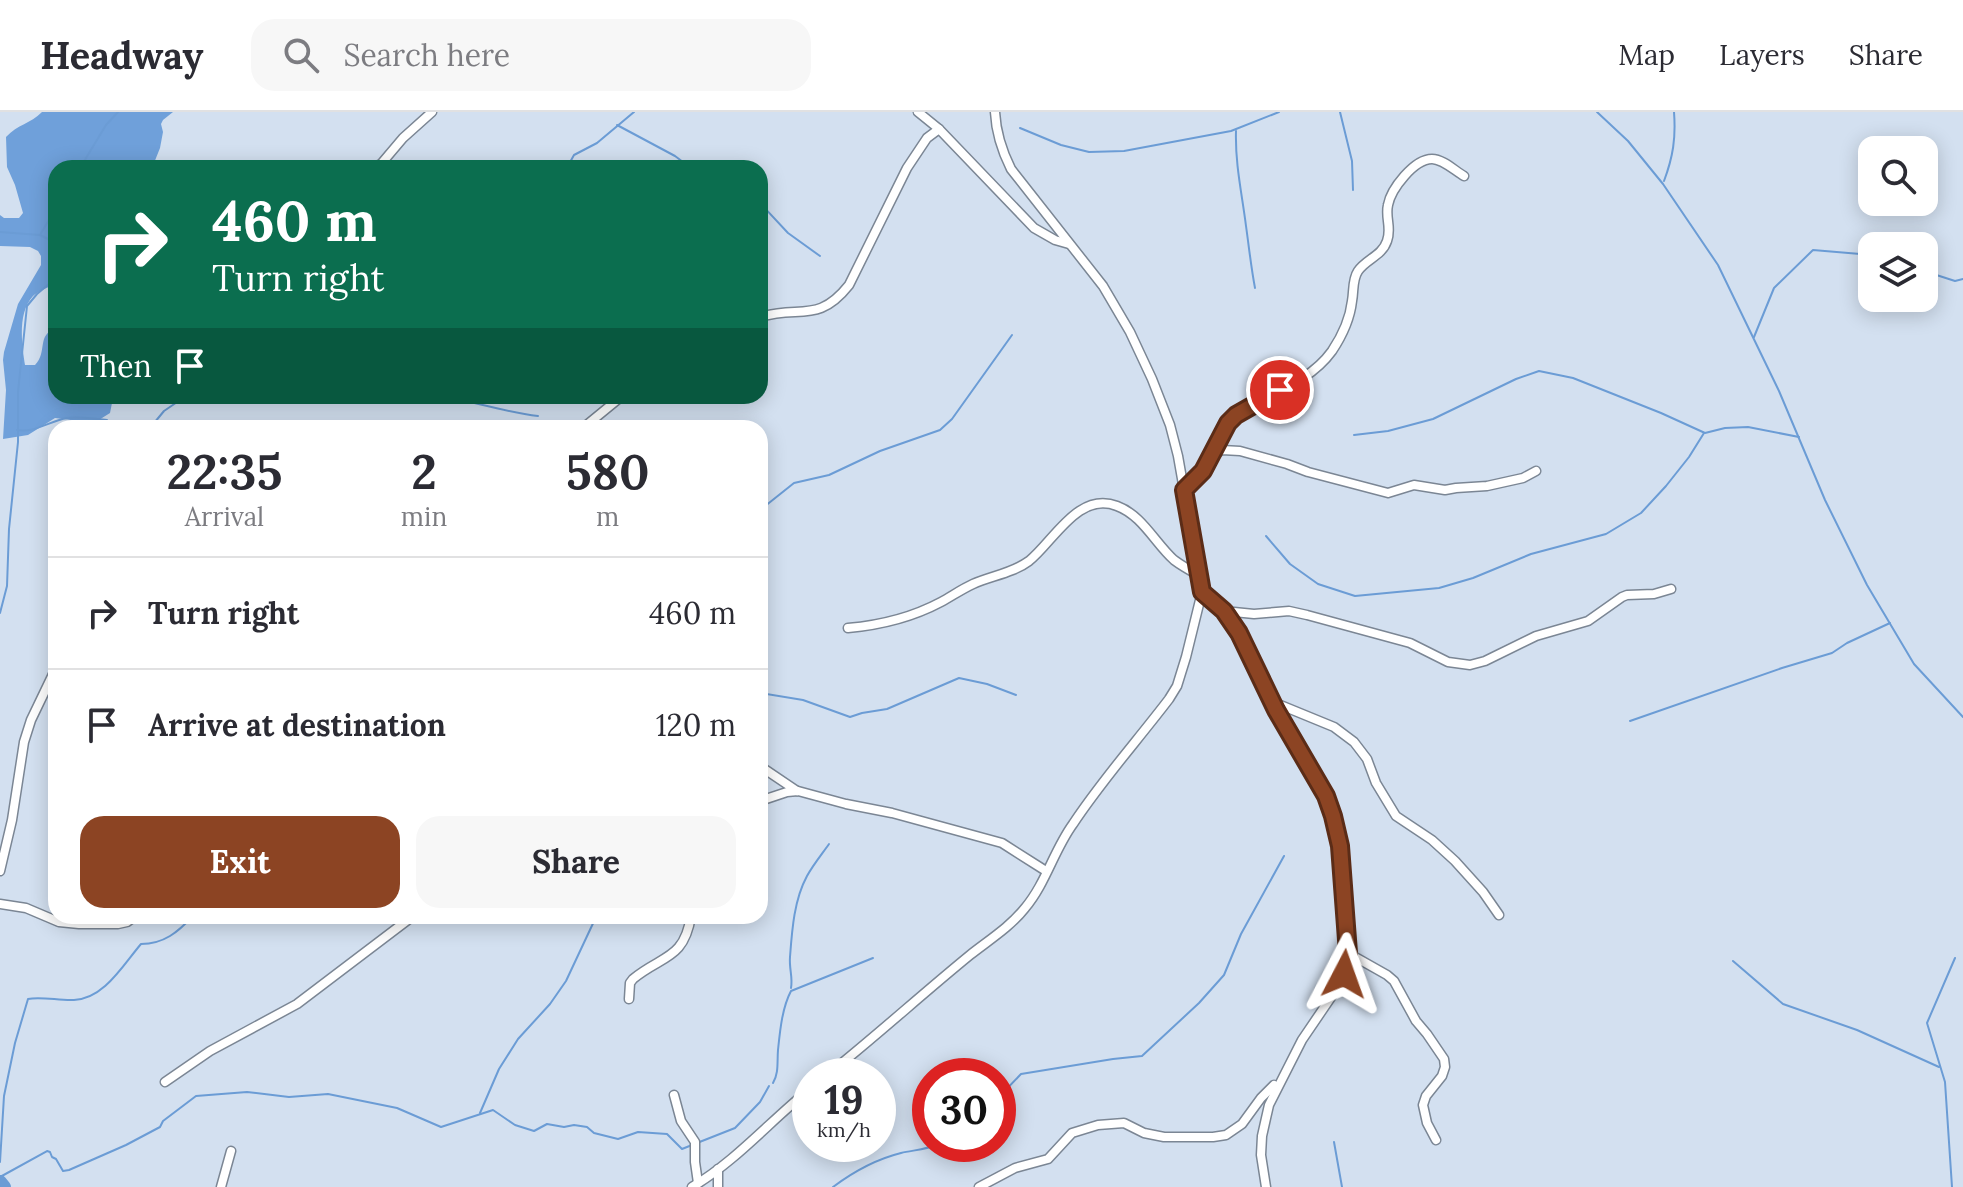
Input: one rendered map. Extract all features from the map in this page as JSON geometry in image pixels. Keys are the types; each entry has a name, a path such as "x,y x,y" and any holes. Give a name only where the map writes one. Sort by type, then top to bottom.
{"street":[{"path":"384,160 432,112"},
{"path":"918,112 939,129 1034,228 1055,240 1071,244"},
{"path":"848,1058 1024,910 1037,892 1071,826 1177,686 1202,592 1170,425 1152,379 1130,332 1103,286 1011,169 999,139 995,112"},
{"path":"768,315 818,310 838,299 849,285 920,146 939,129"},
{"path":"1184,490 1196,480 1228,423 1236,415 1297,382 1330,354 1349,317 1357,272 1385,247 1390,234 1388,203 1410,170 1432,159 1464,176"},
{"path":"593,420 612,404"},
{"path":"1212,455 1222,450 1240,451 1388,493 1414,485 1445,490 1487,486 1523,478 1536,471"},
{"path":"848,628 896,621 943,601 963,588 1021,566 1065,523 1088,507 1102,504 1115,505 1129,512 1173,559 1200,576"},
{"path":"1224,611 1254,614 1289,611 1410,643 1448,662 1470,665 1536,636 1588,621 1627,595 1654,594 1671,589"},
{"path":"1202,592 1224,611 1239,633 1273,702 1326,796 1340,846 1348,953 1344,974 1302,1040 1269,1105 1261,1155 1266,1187"},
{"path":"0,871 12,820 24,742 48,685"},
{"path":"1273,702 1334,727 1354,742 1367,759 1376,783 1396,816 1432,840 1455,861 1499,915"},
{"path":"768,771 798,791"},
{"path":"768,798 798,791 988,838 1015,850 1046,871"},
{"path":"0,904 26,908 48,917"},
{"path":"79,924 118,924"},
{"path":"165,1082 210,1051 297,1004 402,924"},
{"path":"629,999 633,979 676,952 683,943 689,924"},
{"path":"1348,953 1394,981 1416,1021 1444,1059 1442,1076 1426,1096 1423,1105 1427,1123 1436,1140"},
{"path":"979,1187 1015,1168 1048,1159 1072,1133 1098,1125 1124,1123 1144,1133 1164,1137 1226,1135 1242,1124 1261,1098 1281,1079"},
{"path":"674,1095 681,1121 695,1142 695,1185"},
{"path":"695,1185 759,1136 792,1106"},
{"path":"221,1187 231,1151"},
{"path":"718,1169 718,1187"}],"shaded area":[{"path":"42,112 173,112 161,124 163,132 155,160 48,160 48,288 33,296 25,311 22,339 25,365 35,365 39,360 48,333 48,404 112,404 110,413 99,420 55,418 28,435 3,439 6,390 4,352 18,304 41,265 38,251 30,247 0,246 0,215 19,218 23,213 7,167 6,137"}],"waterway":[{"path":"85,160 106,125 118,112"},
{"path":"571,160 634,112"},
{"path":"1020,128 1061,145 1089,152 1124,151 1231,131 1279,112"},
{"path":"1340,112 1352,161 1353,190"},
{"path":"1597,112 1628,141 1663,184 1718,265 1867,585 1914,664 1963,717"},
{"path":"1664,181 1673,147 1674,112"},
{"path":"617,125 680,160"},
{"path":"1236,131 1255,288"},
{"path":"768,212 788,233 820,256"},
{"path":"40,235 48,222"},
{"path":"0,232 40,235 48,239"},
{"path":"1754,337 1774,288 1813,250 1858,254"},
{"path":"1938,276 1955,281 1963,279"},
{"path":"0,613 7,586 18,442 18,392 27,306 48,285"},
{"path":"768,504 794,483 829,475 880,451 940,430 952,419 1012,335"},
{"path":"1354,435 1388,431 1433,419 1539,371 1573,378 1705,433 1748,427 1799,437"},
{"path":"157,420 174,404"},
{"path":"478,404 538,416"},
{"path":"61,420 77,417 107,420"},
{"path":"17,430 48,424"},
{"path":"1266,536 1290,564 1318,584 1355,596 1439,588 1473,578 1531,554 1606,534 1641,513 1689,457 1704,433"},
{"path":"1630,721 1832,653 1890,623"},
{"path":"768,694 803,700 850,717 887,709 959,678 1016,695"},
{"path":"791,988 790,957 796,905 807,876 829,844"},
{"path":"1016,1079 1021,1074 1142,1056 1224,975 1241,934 1284,856"},
{"path":"0,1162 4,1096 28,999 74,1000 95,994 112,980 141,944 157,942 185,924"},
{"path":"480,1113 499,1069 518,1039 566,981 593,924"},
{"path":"773,1083 782,1020 791,991 873,958"},
{"path":"1952,1187 1945,1082 1927,1023 1955,958"},
{"path":"1733,961 1783,1004 1857,1030 1939,1067"},
{"path":"697,1143 735,1128 760,1102 769,1086"},
{"path":"0,1177 47,1151 63,1171 69,1170 160,1127 163,1121 196,1096 247,1092 289,1097 328,1094 397,1108 441,1127 493,1110 515,1125 534,1131 547,1124 574,1125 618,1139 638,1132 667,1134 682,1149 692,1145"},
{"path":"1334,1142 1342,1187"},
{"path":"833,1187 883,1159 912,1151"},
{"path":"0,1182 4,1187"}],"route":[{"path":"1280,390 1236,415 1228,423 1203,471 1184,490 1202,592 1224,611 1239,633 1276,710 1326,796 1333,816 1340,846 1348,953 1344,974"}]}
